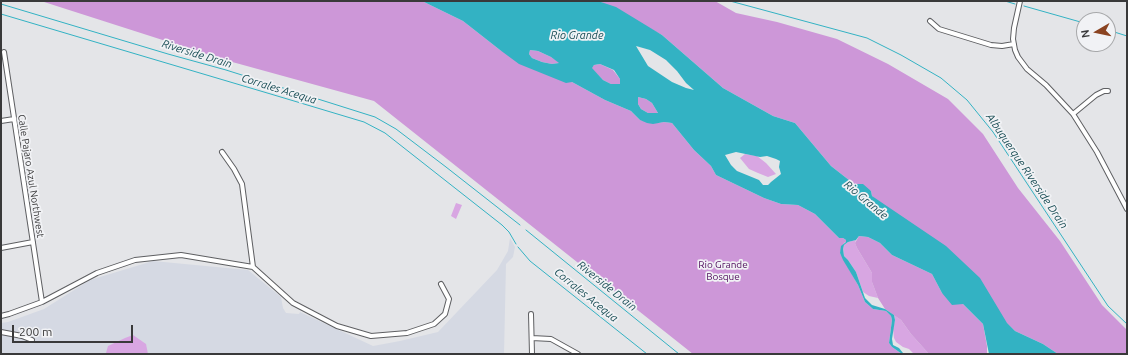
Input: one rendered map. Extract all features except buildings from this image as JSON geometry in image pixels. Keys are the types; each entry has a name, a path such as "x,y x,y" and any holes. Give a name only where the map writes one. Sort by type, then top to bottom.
{"street":[{"path":"1020,1 1014,28 1014,44 1018,57 1022,64 1051,90 1073,114 1098,152 1127,209"},
{"path":"930,21 939,29 992,45 1002,46 1014,44"},
{"name":"Calle Pajaro Azul Northwest","path":"4,52 42,302"},
{"path":"1073,114 1100,92 1108,91"},
{"path":"1,121 14,119"},
{"path":"222,152 242,184 253,267"},
{"path":"1,248 33,242"},
{"path":"1,316 42,302 97,273 135,260 181,255 253,267 293,303 337,326 371,336 407,333 434,324 445,314 449,299 441,284"},
{"path":"531,314 532,354"},
{"path":"1,332 22,336 32,340"},
{"path":"532,338 551,339 578,354"}],"shaded area":[{"path":"745,154 757,156 776,174 768,177 749,169 740,158"},
{"path":"456,203 462,205 456,219 451,216"},
{"path":"510,238 515,247 513,257 506,264 504,354 1,354 1,323 8,322 44,309 90,280 153,261 248,270 281,297 283,308 286,313 299,314 300,312 373,346 400,341 438,332 497,270 508,251"},
{"path":"856,240 855,243 857,248 872,273 872,282 878,298 869,296 863,292 856,272 844,256 844,245 848,242"},
{"path":"894,315 901,320 929,354 914,354 909,349 896,342 893,329 895,320"},
{"path":"133,335 146,344 148,354 106,353 108,346"}],"green space":[{"name":"Rio Grande Bosque","path":"41,1 422,1 463,21 500,50 572,82 605,100 631,111 640,120 657,123 672,123 694,150 711,166 716,175 764,198 781,204 798,205 815,214 839,238 846,240 840,253 858,285 865,302 873,309 886,311 891,316 892,320 889,343 902,354 693,354 374,101 225,60"},
{"path":"595,1 715,1 736,13 777,22 837,39 888,64 948,99 983,134 1018,188 1060,241 1102,305 1127,330 1127,354 1058,354 1043,344 1015,331 872,196 871,191 854,184 831,166 795,123 773,116 723,88 662,35 601,2"},
{"path":"530,50 538,51 560,63 552,64 532,58 529,54"},
{"path":"600,64 613,70 620,79 620,85 611,84 603,80 591,68 594,65"},
{"path":"638,97 646,99 652,103 658,113 648,113 641,109 638,104"},
{"path":"859,236 868,237 880,243 892,255 932,274 942,293 963,304 983,324 987,354 929,354 901,320 885,309 878,298 872,282 872,273 855,243"}],"water":[{"name":"Rio Grande","path":"422,1 595,1 616,7 662,35 723,88 773,116 795,123 831,166 854,184 863,184 871,191 872,196 946,246 980,278 1007,323 1015,331 1043,344 1058,354 989,354 983,324 963,304 952,305 942,293 932,274 892,255 880,243 868,237 859,236 856,240 848,242 844,245 844,256 856,272 865,298 872,305 885,309 894,315 893,345 905,354 902,354 889,343 892,320 891,316 886,311 873,309 865,302 858,285 843,260 840,253 841,246 846,242 846,240 839,238 815,214 798,205 781,204 764,198 716,175 711,166 694,150 672,123 647,123 640,120 631,111 605,100 572,82 566,83 519,64 463,21","holes":["636,46 650,50 666,60 694,90 672,82 648,66","530,50 538,51 551,57 559,63 552,64 542,62 532,58 529,54","600,64 614,70 620,79 620,84 611,84 603,80 592,68 594,65","638,97 646,99 652,103 658,113 648,113 641,109 638,104","736,152 760,157 767,156 780,161 779,167 781,174 768,185 763,185 759,180 737,171 725,155"]}],"waterway":[{"name":"Albuquerque Riverside Drain","path":"730,1 867,38 901,55 941,78 967,100 993,132 1108,306 1127,324"},
{"path":"1005,1 1015,4"},
{"name":"Riverside Drain","path":"1,4 226,70 375,117 396,129 520,225"},
{"path":"1024,6 1076,21"},
{"name":"Corrales Acequa","path":"1,14 364,122 385,133 502,225 509,232 516,244"},
{"path":"1116,33 1127,36"},
{"name":"Riverside Drain","path":"526,230 679,354"},
{"name":"Corrales Acequa","path":"518,247 530,261 647,354"}]}
